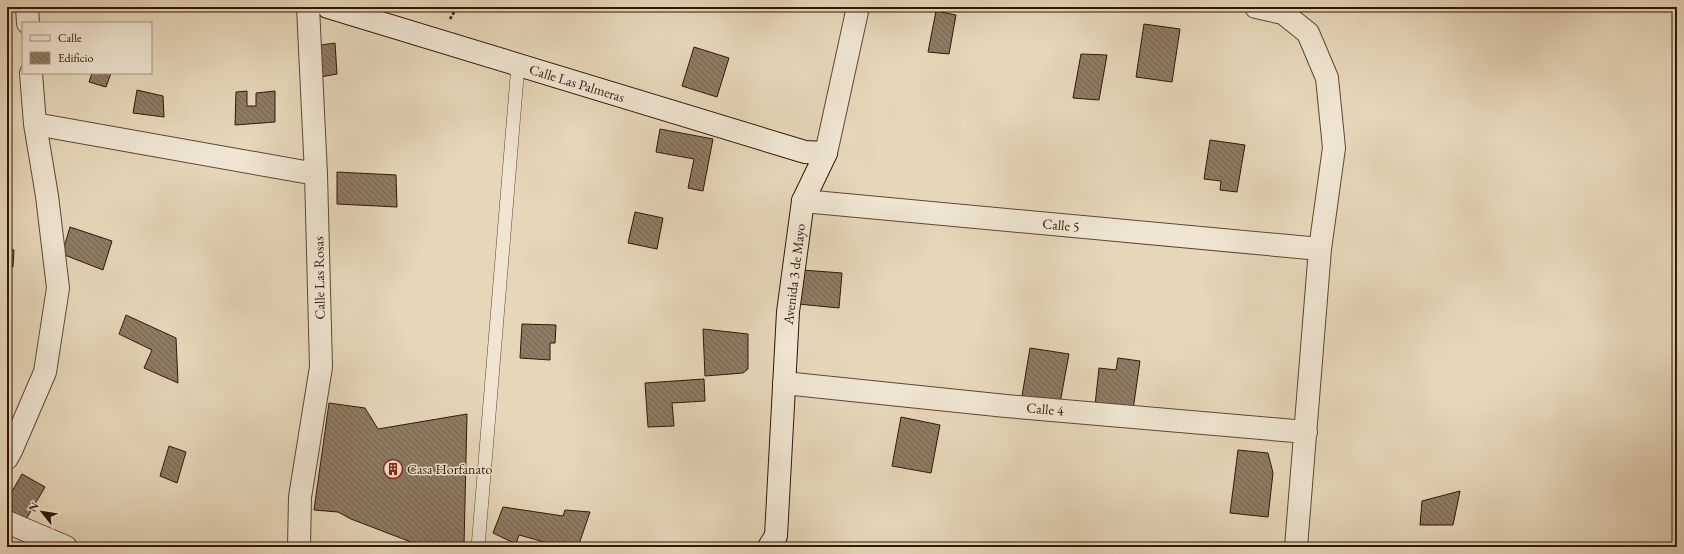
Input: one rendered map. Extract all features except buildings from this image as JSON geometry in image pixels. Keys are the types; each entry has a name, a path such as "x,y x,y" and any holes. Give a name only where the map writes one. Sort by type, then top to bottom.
{"street":[{"path":"27,7 28,22"},
{"name":"Calle Las Rosas","path":"299,547 300,498 321,367 316,174 308,7"},
{"name":"Calle Las Palmeras","path":"328,7 804,152 826,153"},
{"name":"Avenida 3 de Mayo","path":"768,547 776,536 788,312 803,201 826,153 850,53 858,7"},
{"path":"1256,7 1283,13 1308,33 1327,78 1334,148 1320,248 1296,547"},
{"path":"7,458 45,372 58,288 47,196 35,124 32,74"},
{"path":"35,124 316,174"},
{"name":"Calle 5","path":"803,201 1320,248"},
{"name":"Calle 4","path":"784,383 1006,406 1306,432"},
{"path":"7,522 66,547"}],"lane":[{"path":"478,547 518,65"}],"place":[{"name":"Casa Horfanato","path":"393,469"}]}
